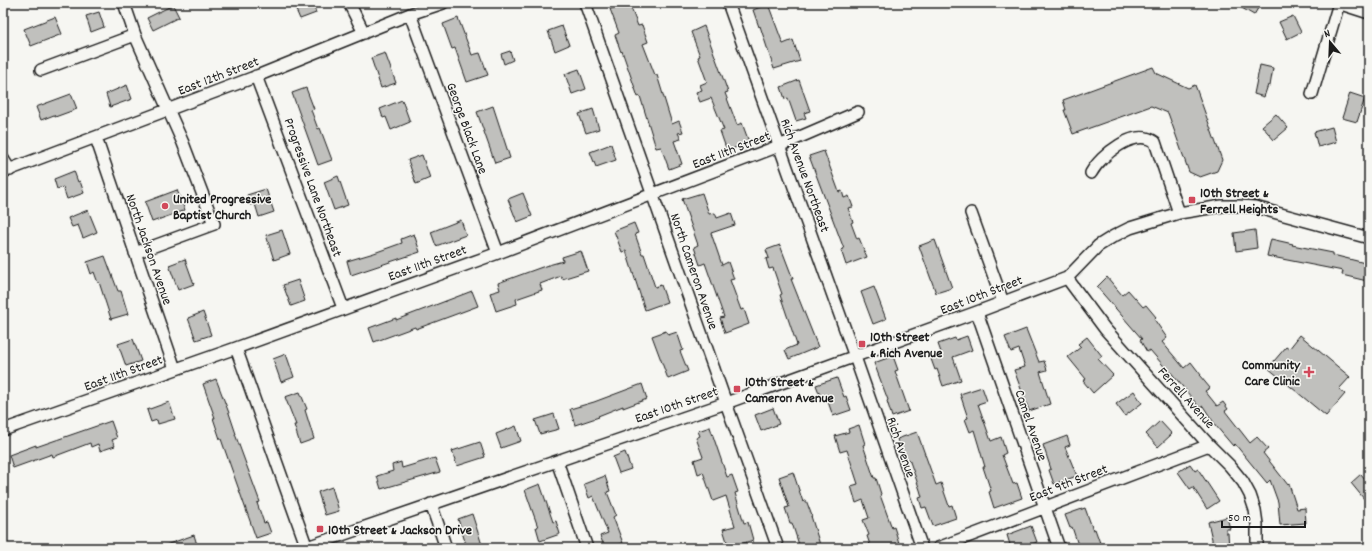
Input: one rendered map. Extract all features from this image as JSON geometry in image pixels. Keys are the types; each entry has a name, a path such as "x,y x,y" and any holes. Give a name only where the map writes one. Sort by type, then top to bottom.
{"street":[{"path":"124,3 135,35 183,143 214,224 135,253"},
{"path":"349,3 364,33"},
{"name":"East 12th Street","path":"6,171 256,76 410,14 443,3"},
{"name":"North Cameron Avenue","path":"586,3 652,195 778,548"},
{"name":"Rich Avenue Northeast","path":"728,3 855,357"},
{"path":"1312,94 1338,3 1369,14"},
{"name":"George Black Lane","path":"410,14 498,252"},
{"path":"41,70 135,35"},
{"name":"Progressive Lane Northeast","path":"256,76 343,308"},
{"name":"East 11th Street","path":"3,430 236,348 652,195 779,146 858,112"},
{"path":"1091,173 1101,159 1117,146 1142,137 1149,138 1155,142 1179,213"},
{"name":"North Jackson Avenue","path":"96,138 175,369"},
{"path":"3,159 6,171"},
{"name":"East 10th Street","path":"306,548 726,403 855,357 1067,278 1098,246 1114,236 1130,228 1179,213 1222,206 1267,209 1369,238"},
{"path":"971,213 1003,302"},
{"name":"Ferrell Avenue","path":"1067,278 1105,330 1239,477 1250,495 1255,510 1258,524 1257,548"},
{"name":"Camel Avenue","path":"977,312 1058,548"},
{"path":"236,348 306,548"},
{"name":"Rich Avenue","path":"855,357 922,548"},
{"name":"East 9th Street","path":"938,548 1209,445"},
{"path":"557,461 587,548"},
{"path":"431,504 446,548"}],"building":[{"path":"293,3 313,3 316,13 300,19"},
{"path":"629,3 638,26 642,25 648,42 643,44 655,75 657,75 672,124 679,121 683,132 678,133 681,139 674,141 682,164 669,169 661,147 656,148 640,96 638,97 615,35 619,33 610,9"},
{"path":"1233,3 1261,3 1254,15"},
{"path":"768,4 783,44 793,40 800,61 774,69 760,26 759,27 753,10"},
{"path":"173,5 179,17 153,30 147,18"},
{"path":"99,12 104,27 91,32 86,16"},
{"path":"1293,16 1301,32 1287,39 1279,22"},
{"path":"55,17 62,34 31,46 24,29"},
{"path":"458,18 472,55 480,53 488,75 467,82 455,48 452,49 443,24"},
{"path":"562,26 569,45 555,51 548,31"},
{"path":"704,26 728,92 725,93 737,125 742,123 749,142 727,151 720,131 724,130 711,98 700,102 696,92 702,90 700,85 707,82 698,57 700,56 691,32"},
{"path":"510,51 513,60 504,64 501,54"},
{"path":"385,53 396,83 381,88 371,58"},
{"path":"1260,65 1273,68 1270,86 1268,85 1264,97 1254,94"},
{"path":"1153,67 1156,73 1188,88 1195,85 1222,160 1217,171 1200,177 1189,172 1168,113 1151,106 1073,134 1064,110 1066,110 1063,100"},
{"path":"579,69 586,89 572,94 565,74"},
{"path":"799,80 810,111 804,113 806,118 796,121 788,98 785,99 781,87"},
{"path":"127,85 132,99 110,107 106,94"},
{"path":"306,88 314,109 311,110 318,129 320,128 332,160 318,165 292,93"},
{"path":"1350,93 1365,98 1357,122 1342,118"},
{"path":"71,94 77,109 55,117 54,115 41,120 36,107"},
{"path":"402,100 410,122 391,130 386,117 383,118 380,109"},
{"path":"493,106 510,158 495,163 477,112"},
{"path":"593,109 599,129 586,133 579,114"},
{"path":"1276,114 1288,128 1274,140 1262,126"},
{"path":"1332,127 1336,142 1318,147 1314,132"},
{"path":"611,144 616,160 596,167 590,152"},
{"path":"824,151 839,192 842,191 844,198 849,196 853,207 848,208 853,222 851,223 857,239 859,238 867,257 846,265 841,250 844,249 809,156"},
{"path":"422,155 430,178 416,184 408,160"},
{"path":"74,171 78,182 80,181 84,193 67,199 63,187 57,189 54,179"},
{"path":"338,176 348,205 334,210 324,182"},
{"path":"266,189 274,212 259,217 255,204 250,205 247,195"},
{"name":"United Progressive Baptist Church","path":"177,190 185,210 152,222 145,202"},
{"path":"523,193 532,216 517,222 508,199"},
{"path":"702,193 709,214 715,213 717,218 731,213 735,225 711,233 722,265 728,262 734,279 730,280 741,310 744,309 749,324 725,333 720,318 724,317 705,263 700,265 694,247 698,245 682,199"},
{"path":"88,210 97,232 83,238 78,225 72,227 68,218"},
{"path":"461,220 466,235 436,246 431,232"},
{"path":"634,223 638,233 635,234 642,254 644,254 655,287 661,285 667,302 645,310 626,251 622,252 614,231"},
{"path":"282,230 290,254 274,260 266,235"},
{"path":"1255,230 1257,248 1236,251 1234,233"},
{"path":"414,234 420,252 351,275 347,261 402,243 401,239"},
{"path":"1271,239 1293,244 1292,245 1333,253 1333,255 1369,264 1369,275 1367,281 1342,275 1343,271 1267,256"},
{"path":"935,240 952,288 936,293 919,246"},
{"path":"780,245 793,279 791,279 818,347 789,359 785,350 797,345 780,295 782,294 773,268 769,269 766,259 769,258 766,250"},
{"path":"581,251 588,271 562,279 561,276 540,284 542,290 516,299 517,304 496,311 490,293 500,290 498,283 563,261 562,257"},
{"path":"105,256 118,291 121,291 128,314 111,319 99,282 98,283 94,272 91,274 87,262"},
{"path":"185,259 194,284 178,290 169,265"},
{"path":"1107,277 1122,295 1128,290 1143,307 1146,305 1156,317 1154,319 1167,338 1162,342 1184,368 1191,362 1210,388 1205,391 1217,406 1223,402 1228,409 1225,411 1250,443 1257,437 1268,449 1263,453 1288,485 1289,484 1297,509 1305,508 1306,523 1280,525 1278,502 1270,480 1267,483 1235,444 1233,446 1216,426 1203,406 1200,408 1169,370 1168,371 1150,350 1147,352 1140,340 1142,339 1097,287"},
{"path":"298,280 305,301 291,306 283,285"},
{"path":"874,287 886,319 873,324 861,292"},
{"path":"472,291 478,306 416,329 415,327 374,342 369,328 396,318 396,320"},
{"path":"203,312 211,335 196,340 188,318"},
{"path":"1026,329 1039,362 1044,361 1047,370 1040,372 1050,404 1029,411 1014,370 1025,367 1019,349 1011,352 1005,337"},
{"path":"666,331 668,335 677,332 683,350 680,351 688,371 668,379 652,336"},
{"name":"Community Care Clinic","path":"1300,335 1350,377 1339,389 1345,394 1326,416 1268,368 1286,347 1289,349"},
{"path":"967,336 972,350 953,357 961,380 943,386 937,369 935,370 931,359 942,355 938,344 955,338 956,340"},
{"path":"1087,337 1102,356 1098,359 1113,375 1093,393 1083,381 1086,379 1068,357 1081,347 1078,344"},
{"path":"133,339 141,361 126,366 118,344"},
{"path":"286,354 294,377 281,382 273,359"},
{"path":"893,356 898,370 895,371 909,411 892,417 887,401 888,400 874,363"},
{"path":"837,378 844,397 846,396 851,410 833,416 826,396 821,398 816,385"},
{"path":"216,379 260,502 257,503 264,523 267,522 271,533 256,538 220,439 213,418 215,418 203,384"},
{"path":"642,384 647,399 623,408 623,406 598,416 599,417 575,425 570,409 594,402"},
{"path":"982,387 987,401 978,404 991,441 1001,437 1006,453 1002,455 1013,484 1017,483 1022,498 994,508 989,492 991,491 983,467 985,467 974,430 970,432 965,419 968,418 960,394"},
{"path":"1134,391 1142,403 1125,416 1116,404"},
{"path":"300,392 307,409 305,410 314,439 300,444 294,425 296,425 285,397"},
{"path":"169,402 175,419 158,424 157,420 151,422 147,410"},
{"path":"773,408 779,424 761,431 755,415"},
{"path":"554,414 559,429 540,434 535,420"},
{"path":"111,421 117,438 112,440 115,446 100,451 98,444 91,447 90,443 53,457 52,454 13,468 9,455"},
{"path":"1160,421 1172,434 1158,447 1146,434"},
{"path":"859,425 865,444 863,445 874,478 876,478 881,494 880,495 892,528 894,527 899,543 884,548 871,548 867,536 869,535 863,520 869,518 863,500 856,503 851,486 858,484 847,450 840,452 835,436 849,432 848,429"},
{"path":"516,426 521,441 501,448 496,434"},
{"path":"710,427 727,477 732,475 738,492 735,493 744,523 748,522 753,540 729,548 723,529 735,526 726,496 713,501 703,472 698,474 694,460 703,457 696,438 700,436 698,431"},
{"path":"917,432 936,485 941,483 949,506 952,505 956,518 933,526 926,507 922,508 919,498 922,497 909,459 905,461 897,439"},
{"path":"1067,436 1070,445 1065,447 1077,476 1054,484 1043,445"},
{"path":"480,442 485,457 457,466 452,451"},
{"path":"625,452 631,469 619,473 613,457"},
{"path":"435,458 440,472 381,489 377,476 393,471 392,465 401,462 402,468"},
{"path":"1190,464 1195,471 1198,469 1219,501 1207,509 1193,487 1190,489 1178,472"},
{"path":"793,472 803,502 806,500 812,516 821,548 800,548 792,523 790,523 785,508 789,507 779,477"},
{"path":"1361,474 1369,484 1369,505 1351,483"},
{"path":"605,476 610,491 607,492 616,515 613,517 623,543 610,548 605,548 600,536 608,533 593,496 589,498 584,484"},
{"path":"540,484 553,522 556,521 560,534 540,541 536,527 538,527 525,490"},
{"path":"332,487 339,511 325,515 318,492"},
{"path":"1085,508 1093,530 1095,529 1100,543 1086,548 1079,548 1072,527 1070,528 1065,515"},
{"path":"472,514 483,548 467,548 458,519"},
{"path":"1227,517 1230,529 1226,529 1226,533 1228,533 1229,548 1212,548 1212,539 1208,522"},
{"path":"1031,526 1037,542 1021,548 1011,548 1007,535"},
{"path":"194,535 198,548 160,547"}],"place":[{"name":"10th Street & Ferrell Heights","path":"1192,200"},
{"name":"United Progressive Baptist Church","path":"165,206"},
{"name":"10th Street & Rich Avenue","path":"862,344"},
{"name":"Community Care Clinic","path":"1309,372"},
{"name":"10th Street & Cameron Avenue","path":"737,389"},
{"name":"10th Street & Jackson Drive","path":"320,529"}]}
